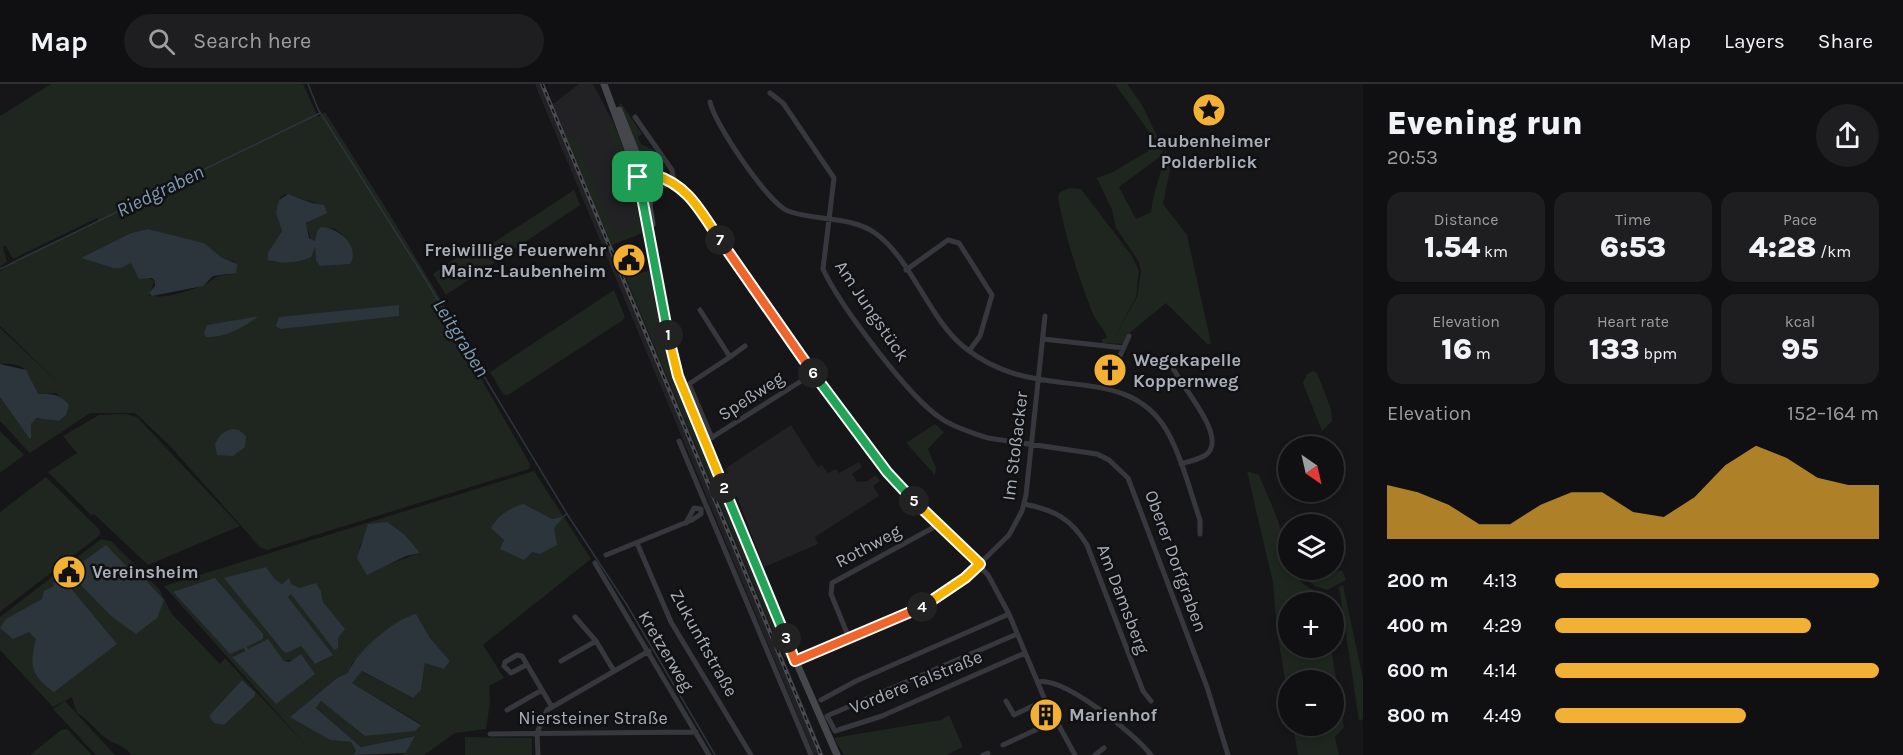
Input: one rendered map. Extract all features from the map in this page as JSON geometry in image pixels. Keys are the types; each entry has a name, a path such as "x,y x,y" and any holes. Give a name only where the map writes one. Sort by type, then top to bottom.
{"main road":[{"path":"604,84 618,106 640,162 652,173 655,190 650,206 654,254"},
{"path":"604,84 638,177 637,185 641,192 668,336 678,376 795,661 837,755"},
{"path":"638,177 652,173"},
{"path":"641,192 655,190"}],"street":[{"name":"Am Jungstück","path":"770,93 783,103 832,174 834,182 822,262 826,275 897,375 942,419 988,438 1032,446"},
{"path":"710,102 713,116 723,132 774,201 789,212 860,226 877,234 906,270 946,327 969,351 1000,369 1039,380 1097,385 1135,400 1157,418 1167,431 1181,464 1200,520 1200,534"},
{"path":"635,117 672,170 674,182"},
{"path":"652,173 674,182 688,194 814,374 887,472 938,525 980,564 995,585 1045,700 1075,755"},
{"path":"655,190 674,182"},
{"path":"906,270 948,240 959,243 992,295 980,336 969,351"},
{"path":"700,310 730,357"},
{"name":"Im Stoßacker","path":"795,661 930,603 965,578 1009,535 1024,504 1045,316"},
{"path":"1111,376 1129,336"},
{"path":"1043,339 1124,348"},
{"path":"712,438 689,384 745,346"},
{"path":"1170,361 1176,375 1191,394 1211,438 1212,448 1208,453 1181,464"},
{"name":"Speßweg","path":"704,441 814,374"},
{"path":"679,441 705,511 811,755"},
{"name":"Oberer Dorfgraben","path":"1032,446 1097,454 1109,460 1128,477 1207,687 1228,755"},
{"name":"Am Damsberg","path":"1024,504 1056,512 1080,533 1087,545 1143,691 1150,701"},
{"path":"606,555 686,523 694,508 705,511"},
{"name":"Rothweg","path":"849,638 831,594 832,583 938,525"},
{"name":"Zukunftstraße","path":"637,543 671,622 751,755"},
{"name":"Kretzerweg","path":"595,563 709,755"},
{"path":"821,700 856,681 1009,614"},
{"path":"575,616 596,641 614,671"},
{"name":"Vordere Talstraße","path":"1017,634 827,716 835,731 882,716 1025,653"},
{"path":"561,661 596,641"},
{"path":"538,755 537,733 542,718 552,707 649,651"},
{"path":"526,664 552,707"},
{"path":"1038,682 1053,683 1099,709 1124,727 1151,755"},
{"path":"507,710 542,690"},
{"path":"1006,701 1014,715 1045,700"},
{"path":"1003,745 1055,721"},
{"name":"Niersteiner Straße","path":"490,734 696,732"},
{"path":"1095,755 1104,748"}],"shaded area":[{"path":"51,84 303,84 318,117 325,112 459,330 455,333 530,464 529,469 267,550 260,547 170,446 135,413 90,413 30,453 0,421 0,397 29,438 31,438 31,424 34,421 44,418 59,421 69,405 56,393 38,394 24,368 19,365 0,364 0,328 63,387 0,326 0,271 17,259 98,221 97,218 13,259 5,245 3,248 7,262 0,266 0,116","holes":["286,194 316,203 312,219 306,224 311,240 316,241 317,231 325,228 336,229 352,254 336,264 316,262 315,247 289,262 271,262 274,244 282,231 277,215 280,197","148,229 204,243 221,257 235,262 228,275 216,277 202,286 183,292 168,296 155,296 149,295 155,281 136,271 131,262 113,268 82,258 131,233"]},
{"path":"535,84 544,84 553,104 579,84 593,84 613,122 635,179 647,236 643,236 642,233 612,245 824,755 814,755"},
{"path":"1115,84 1127,84 1142,105 1160,142 1154,139"},
{"path":"621,103 642,134 638,137 641,144 654,150 650,153 660,167 666,166 663,174 650,170 642,161 619,104"},
{"path":"613,122 635,178 630,183 606,125"},
{"path":"578,137 584,154 581,156 588,170 591,169 589,172 592,179 595,178 592,181 607,216 613,217 609,222 613,231 617,230 618,234 626,232 625,228 628,227 631,230 635,229 638,223 637,215 633,215 636,213 635,205 631,204 637,203 642,233 612,245 568,141"},
{"path":"1158,145 1164,146 1161,156 1119,187 1136,219 1151,212 1165,148 1170,170 1163,204 1187,235 1211,343 1208,345 1166,303 1127,335 1124,344 1102,343 1102,339 1107,338 1087,300 1064,227 1058,197 1060,192 1069,188 1081,189 1132,256 1139,271 1136,297 1114,338 1137,297 1141,271 1139,262 1116,228 1112,210 1097,178 1113,172"},
{"path":"574,190 580,205 446,295 433,274 464,252 470,258"},
{"path":"288,194 324,205 327,213 306,223 309,238 315,241 317,231 321,227 341,234 350,244 353,257 350,264 320,266 316,261 315,247 311,257 301,261 268,260 268,253 282,231 276,213 279,200"},
{"path":"148,229 204,243 221,257 237,264 236,273 213,276 203,286 152,296 149,293 155,286 155,281 152,278 139,279 131,263 121,268 113,268 81,258 131,233"},
{"path":"619,250 628,272 639,268 641,273 654,269 665,337 679,388 790,656 785,658 781,650 624,273 616,252"},
{"path":"614,290 625,317 623,320 508,395 503,394 490,372"},
{"path":"399,305 399,316 280,329 276,326 279,317"},
{"path":"258,317 227,334 206,337 204,333 207,325"},
{"path":"0,364 26,370 38,394 55,395 69,405 66,415 59,421 37,418 31,424 31,438 29,438 0,397"},
{"path":"1313,371 1317,373 1331,409 1332,421 1322,431 1303,383 1307,374"},
{"path":"125,414 137,417 240,526 148,565 94,514 91,515 48,472 77,453 63,436 99,415"},
{"path":"935,424 944,432 928,449 936,468 935,475 906,443"},
{"path":"791,425 818,467 822,465 828,473 836,469 839,473 859,462 862,467 852,474 857,482 867,481 876,475 880,481 873,486 879,496 815,537 818,544 764,567 726,468"},
{"path":"232,429 239,430 246,436 245,447 233,456 217,455 215,444 220,436"},
{"path":"0,431 24,455 0,473"},
{"path":"534,471 591,559 483,645 504,678 489,686 490,703 486,729 455,733 424,755 398,755 406,753 414,736 361,747 316,708 321,701 366,736 421,724 352,683 361,671 413,698 421,690 425,663 450,661 430,638 416,615 352,663 349,673 337,678 291,716 330,740 351,742 356,751 353,755 132,755 103,736 77,713 72,697 53,707 0,650 0,617 101,539 111,541 159,589 172,614 220,664 225,658 311,751 164,586","holes":["524,504 552,519 560,517 554,528 529,554 504,540 492,528 495,521","405,535 419,553 379,568 359,548 363,540","266,567 275,579 283,584 299,588 315,584 321,591 323,602 336,619 334,650 291,593 288,597 332,655 315,664 300,645 295,649 253,571","201,583 263,639 247,647 248,649 268,640 284,661 292,660 276,704 233,656 245,651 244,648 230,654 174,593","244,681 255,692 255,696 224,725 220,725"]},
{"path":"1247,471 1259,475 1278,522 1278,580 1299,580 1318,592 1278,592 1278,637 1273,583"},
{"path":"46,477 100,530 100,535 0,612 0,512"},
{"path":"524,504 552,519 560,517 562,519 554,528 557,545 540,554 532,552 524,560 500,549 504,540 491,528 505,513"},
{"path":"387,522 405,535 420,553 406,556 367,575 357,558 368,524"},
{"path":"106,545 132,572 144,578 164,600 157,618 136,634 112,617 77,581 80,579 78,574 82,571 81,563"},
{"path":"266,567 282,584 289,578 291,584 299,588 316,583 321,591 323,602 345,629 338,638 338,648 334,650 291,594 288,597 333,655 315,664 301,646 287,653 283,651 224,578"},
{"path":"1344,575 1346,580 1327,590 1315,586 1307,580 1344,580"},
{"path":"215,578 263,634 263,639 247,647 248,649 268,639 284,661 289,662 301,654 315,674 276,704 232,657 245,651 244,648 230,654 173,592"},
{"path":"64,580 117,644 54,692 36,675 33,656 36,639 29,632 13,639 0,628 6,619 42,599 44,591 54,586 53,582 58,584"},
{"path":"1343,585 1363,679 1363,719 1359,721 1344,620 1344,592 1340,592 1339,587"},
{"path":"416,614 430,638 450,661 444,669 425,663 421,690 413,698 362,671 352,683 421,725 415,731 365,736 321,701 316,708 361,747 415,736 406,753 353,755 356,751 351,742 330,740 290,717 337,678 348,673 359,656 376,638 407,617"},
{"path":"1281,658 1333,658 1335,670 1283,670"},
{"path":"242,680 255,692 255,696 224,725 214,723 209,716"},
{"path":"65,701 115,755 96,755 53,709"},
{"path":"949,715 963,747 946,755 844,755 834,738 941,720"},
{"path":"67,729 92,755 30,755 61,730"},
{"path":"1295,736 1336,736 1339,755 1298,755"},
{"path":"465,737 532,738 532,755 465,755"}],"waterway":[{"name":"Leitgraben","path":"308,84 318,109 421,272 567,514 627,605 715,755"},
{"name":"Riedgraben","path":"0,269 320,113"},
{"name":"Leitgraben","path":"561,518 567,514"}],"railway":[{"path":"542,84 821,755"}],"place":[{"name":"Laubenheimer Polderblick","path":"1209,110"},
{"name":"Freiwillige Feuerwehr Mainz-Laubenheim","path":"629,260"},
{"name":"Wegekapelle Koppernweg","path":"1110,370"},
{"name":"Vereinsheim","path":"69,572"},
{"name":"Marienhof","path":"1046,715"}],"route":[{"path":"651,172 664,176 681,186 806,363 898,486 980,564 943,595 905,615 795,661 678,376 668,336 644,202 637,185 638,177 651,172"}]}
